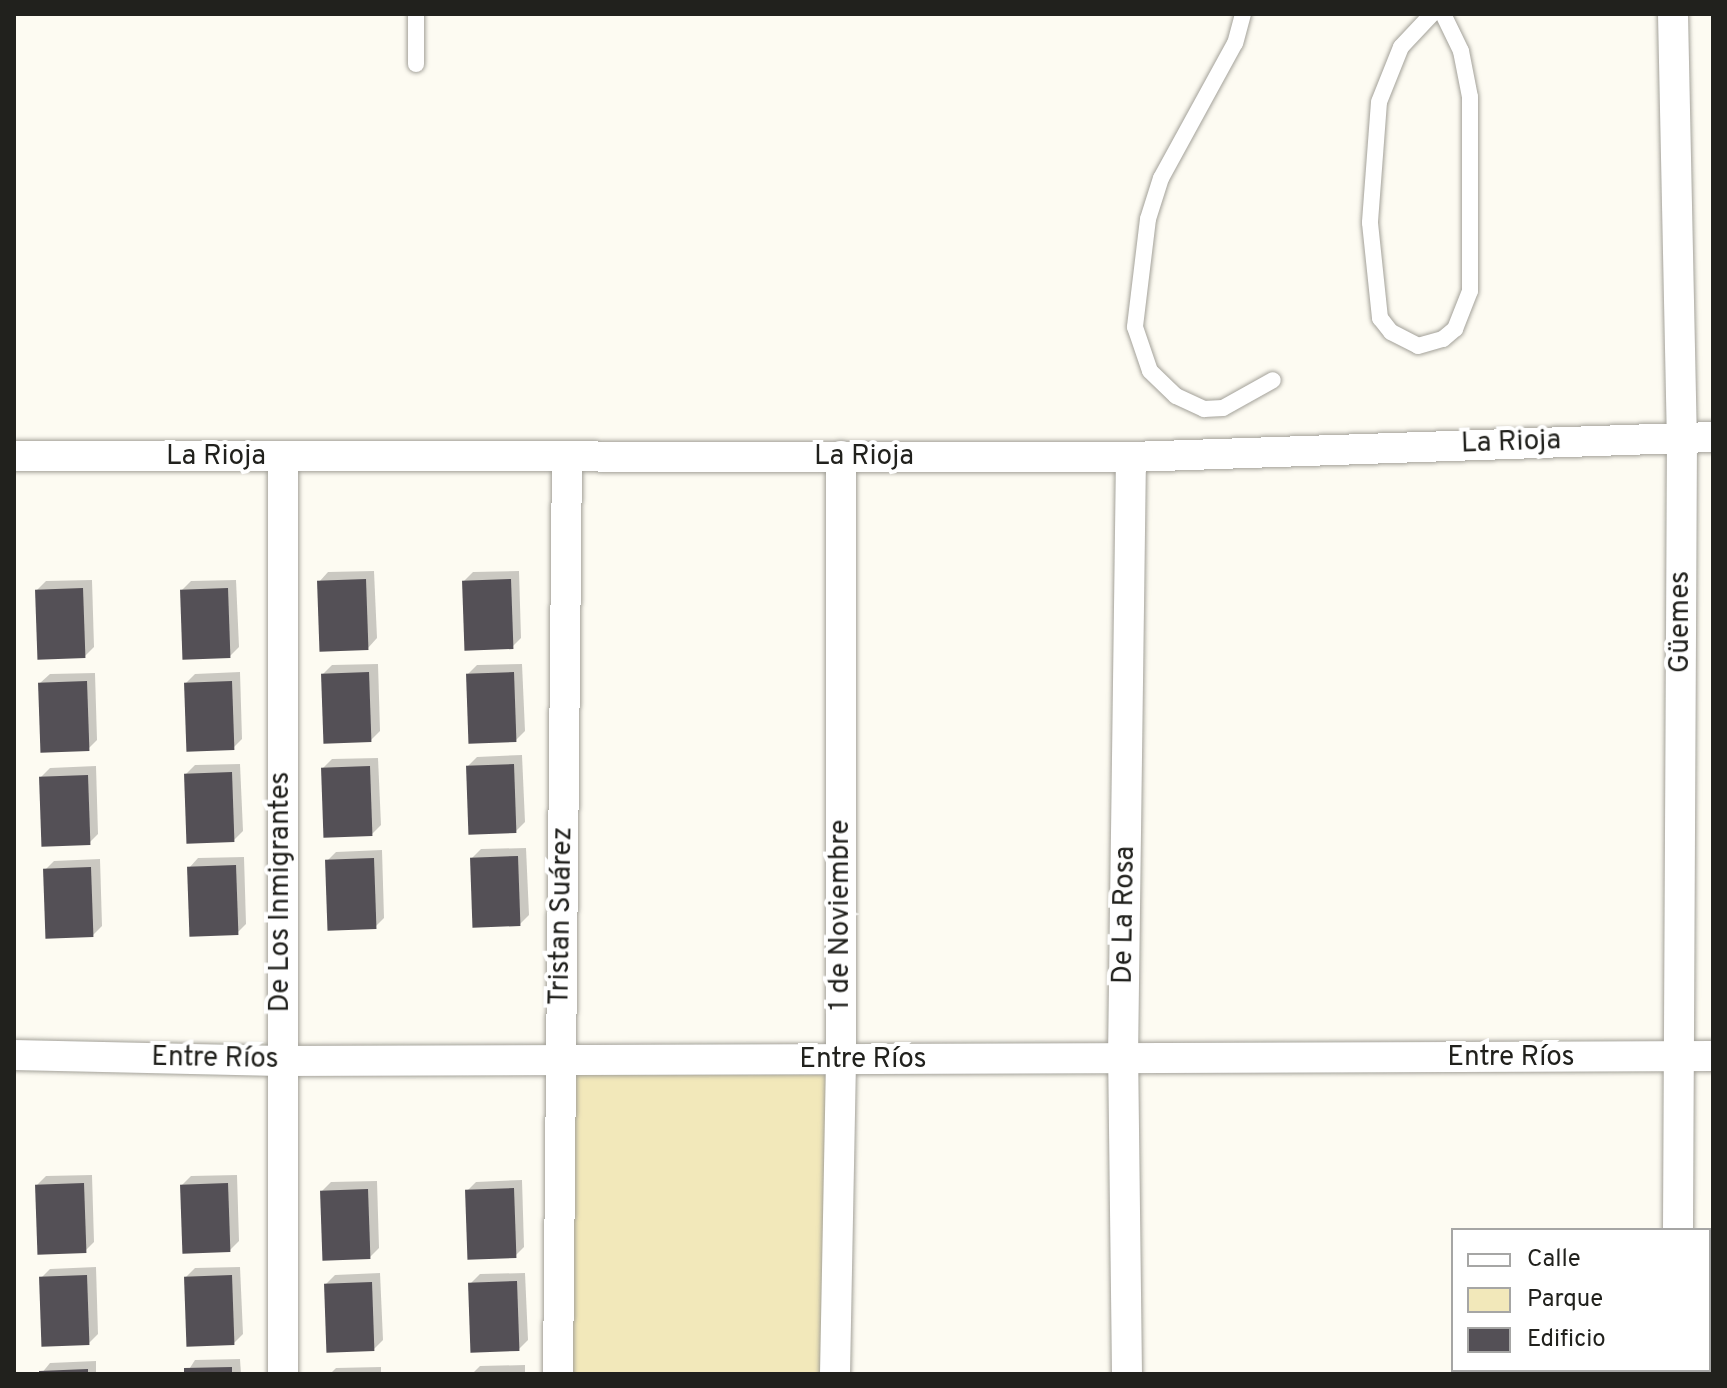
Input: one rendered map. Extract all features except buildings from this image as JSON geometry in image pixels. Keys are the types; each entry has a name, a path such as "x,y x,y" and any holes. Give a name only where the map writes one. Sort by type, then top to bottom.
{"street":[{"name":"Güemes","path":"1673,14 1682,437 1678,1228"},
{"name":"La Rioja","path":"14,456 1131,457 1713,437"},
{"name":"1 de Noviembre","path":"835,1374 841,1060 841,456"},
{"name":"De Los Inmigrantes","path":"283,457 280,1061 283,1374"},
{"name":"De La Rosa","path":"1127,1374 1123,1059 1131,457"},
{"name":"Tristan Suárez","path":"558,1374 567,458"},
{"name":"Entre Ríos","path":"14,1055 280,1061 1713,1056"}],"lane":[{"path":"416,14 416,64"},
{"path":"1243,14 1235,43 1161,178 1148,219 1135,327 1150,371 1176,396 1204,409 1223,408 1273,380"},
{"path":"1432,14 1401,47 1379,102 1370,223 1380,318 1391,332 1418,346 1443,339 1455,329 1470,291 1470,97 1461,51 1443,14"}],"green space":[{"path":"570,1075 830,1075 830,1374 570,1374"}]}
